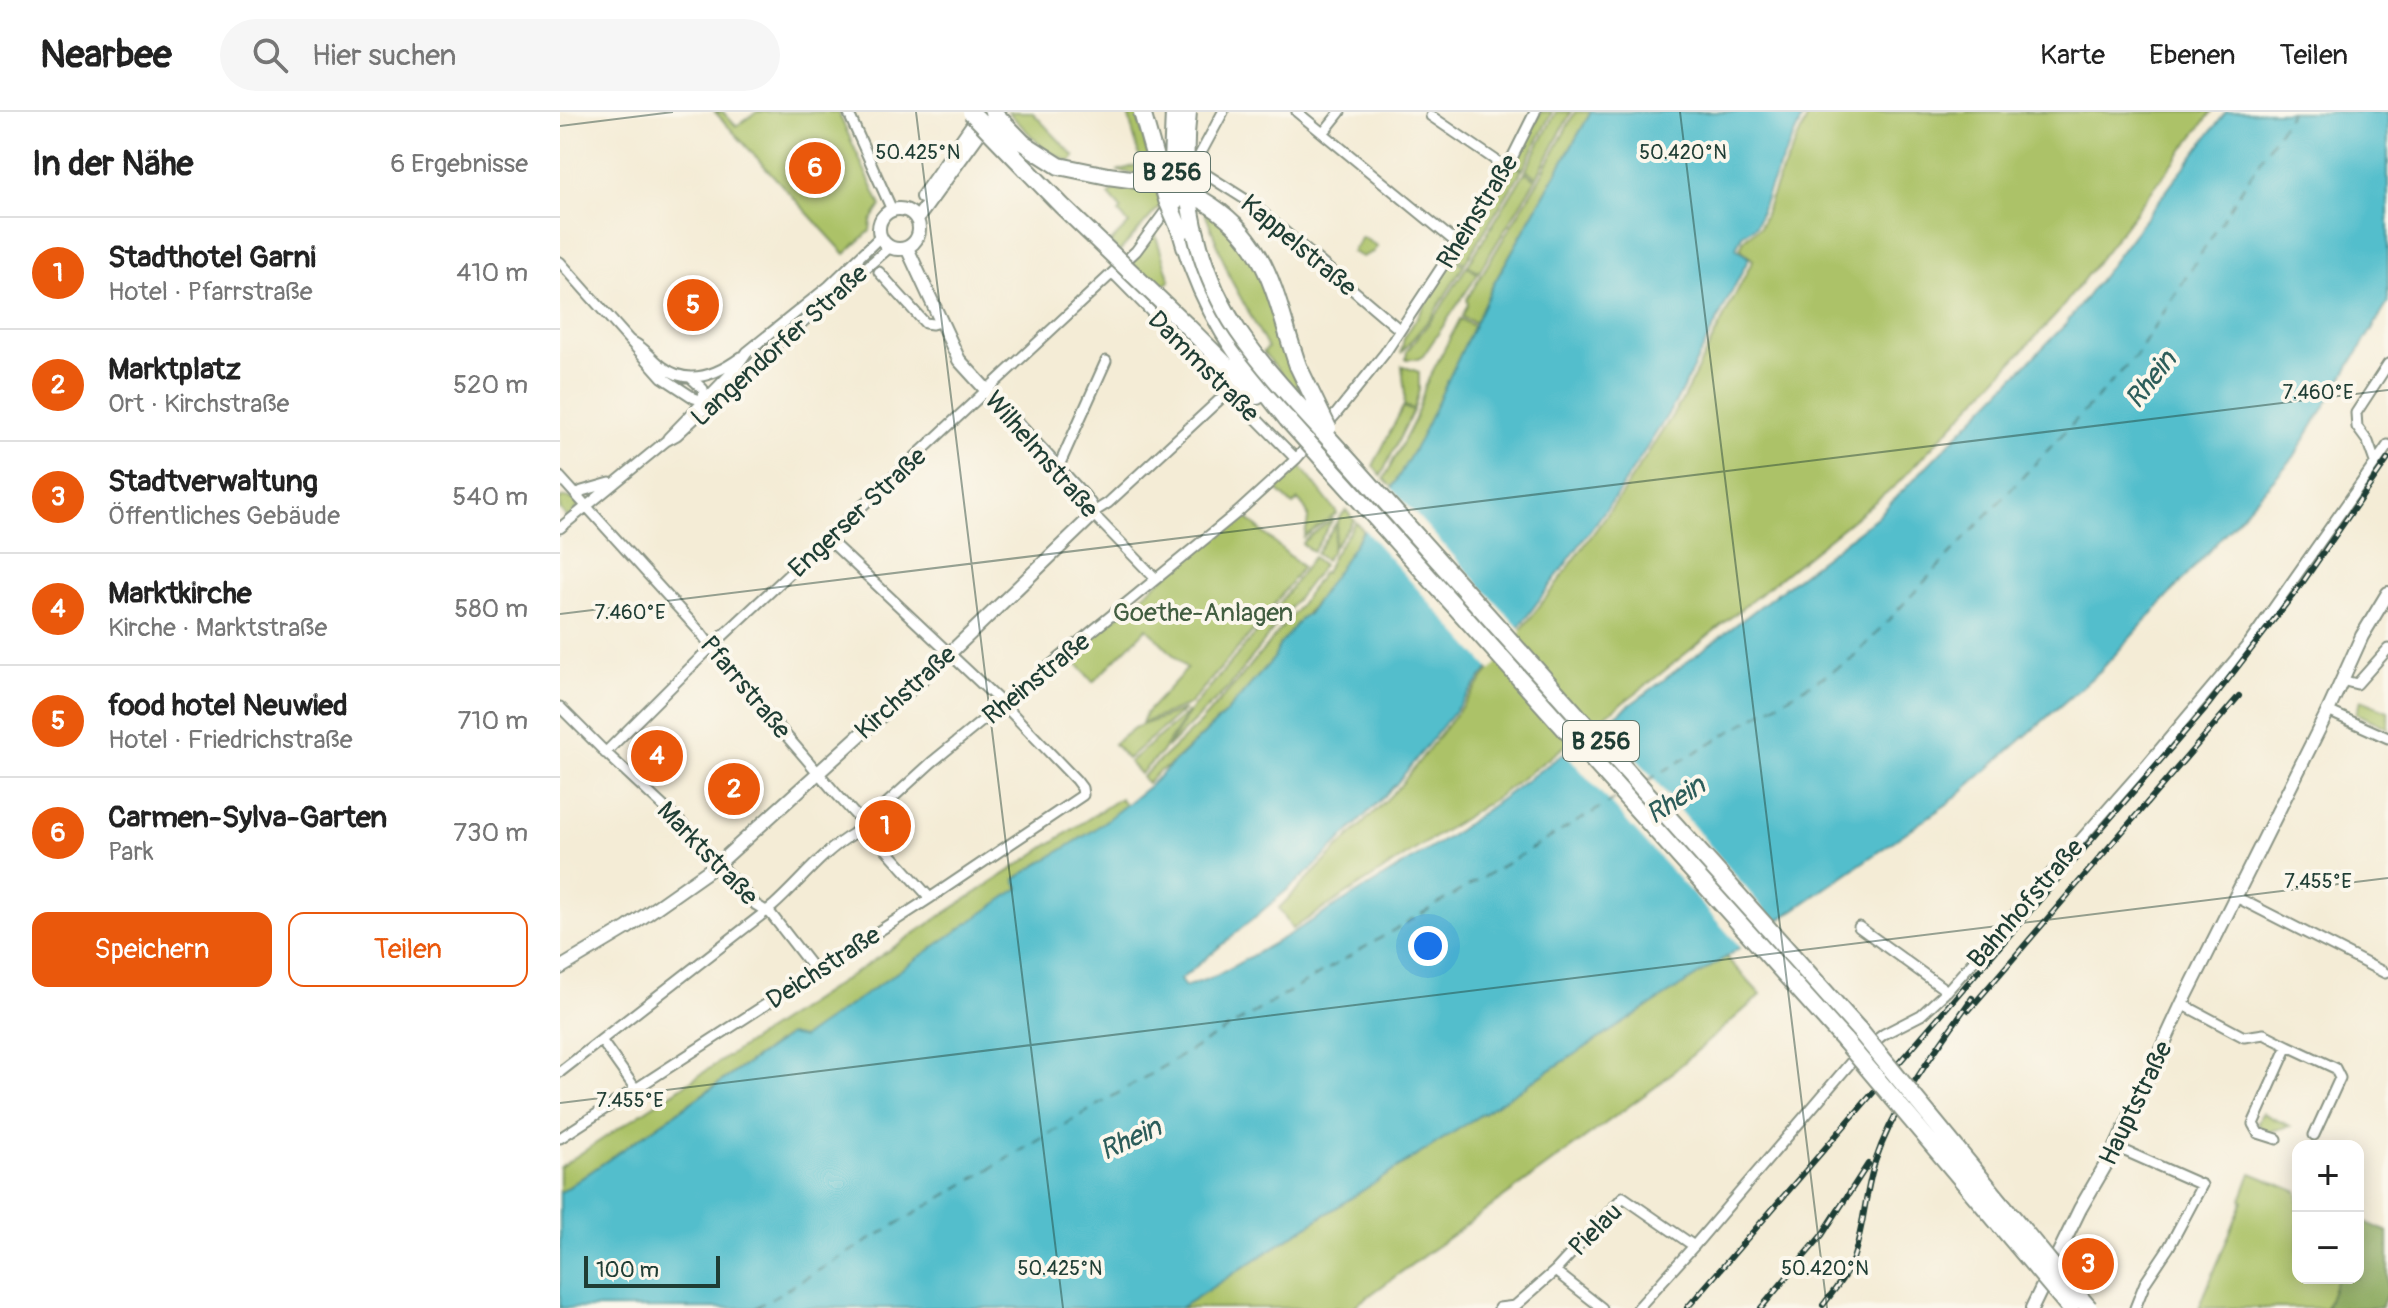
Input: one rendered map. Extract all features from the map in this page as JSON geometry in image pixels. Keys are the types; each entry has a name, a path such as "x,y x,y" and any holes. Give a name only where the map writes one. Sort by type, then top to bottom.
{"highway":[{"path":"994,112 1023,143 1051,163 1083,173 1167,186 1202,200 1229,219 1247,237 1267,268 1298,366 1342,453"},
{"path":"1142,112 1167,200 1181,232"},
{"name":"B 256","path":"1174,112 1172,164 1181,232 1195,278 1217,324 1246,369 1287,419 1845,1041 2070,1308"},
{"name":"B 256","path":"1188,112 1186,152 1190,203 1199,245 1215,288 1236,329 1342,453 1837,1005 2089,1308"},
{"path":"974,125 1260,399 1287,419"}],"street":[{"path":"848,112 892,210 913,215"},
{"path":"913,215 982,112"},
{"path":"974,125 994,112"},
{"name":"Engerser Straße","path":"605,753 712,646 1136,251 1163,216 1223,112"},
{"path":"1297,112 1458,244"},
{"path":"1324,132 1340,112"},
{"name":"Rheinstraße","path":"560,1072 801,881 827,852 864,824 932,762 1238,512 1296,459 1336,414 1400,330 1507,168 1535,112"},
{"path":"1431,116 1507,168"},
{"name":"Kappelstraße","path":"1193,166 1259,209 1400,330"},
{"name":"Langendorfer Straße","path":"890,247 881,236 880,224 892,210"},
{"path":"907,248 919,232 913,215"},
{"name":"Langendorfer Straße","path":"560,528 677,435 747,352 829,286 881,236"},
{"name":"Langendorfer Straße","path":"701,408 717,400 748,369 890,247 907,248"},
{"name":"Wilhelmstraße","path":"907,248 959,360 1058,468 1090,505 1092,513 1156,579"},
{"path":"560,262 631,341 668,370 690,377 703,377 718,372 747,352"},
{"path":"879,272 925,323 939,322"},
{"name":"Dammstraße","path":"1113,273 1296,459"},
{"path":"631,341 638,353 662,377 701,408"},
{"path":"1058,468 1106,361"},
{"path":"2375,462 2368,442 2357,427 2356,413 2388,364"},
{"path":"690,377 700,385 701,408"},
{"name":"Kirchstraße","path":"560,968 627,928 718,864 950,653 1089,521 1092,513 1108,503 1230,390"},
{"name":"Bahnhofstraße","path":"1638,1308 1858,1054 1884,1034 1921,1015 1947,991 2148,763 2249,643 2388,445"},
{"name":"Pfarrstraße","path":"560,477 712,646 930,898"},
{"name":"Langendorfer Straße","path":"560,495 624,477"},
{"path":"828,539 1003,704"},
{"name":"Hauptstraße","path":"2032,1308 2080,1209 2116,1147 2182,1004 2328,711 2362,636 2388,593"},
{"path":"2341,680 2357,684 2388,649"},
{"name":"Deichstraße","path":"560,1138 1081,797 1083,793 1076,780 1003,704"},
{"name":"Marktstraße","path":"560,707 680,822 756,905 771,914 816,972"},
{"path":"2328,711 2388,738"},
{"path":"2236,897 2385,973"},
{"path":"1859,927 1947,991"},
{"path":"2182,1004 2244,1037 2264,1034 2335,1068 2340,1078 2314,1135"},
{"path":"601,1040 635,1088"},
{"path":"2277,1139 2258,1133 2253,1124 2288,1046"},
{"path":"2116,1147 2202,1185 2169,1247 2145,1283 2135,1308"},
{"name":"Pielau","path":"1501,1308 1515,1306 1555,1271 1623,1197 1694,1246"},
{"path":"1555,1271 1602,1308"}],"green space":[{"path":"715,112 723,112 736,126 757,112 838,112 881,206 871,221 870,231 845,254"},
{"path":"1008,112 1032,112 1075,157 1070,162 1045,150"},
{"path":"1120,112 1137,112 1154,176 1117,171 1141,164 1128,113"},
{"path":"1541,112 1552,112 1523,169 1514,163"},
{"path":"1556,112 1571,112 1537,177 1526,170"},
{"path":"1575,112 1591,112 1493,285 1475,323 1462,317 1467,299 1540,178"},
{"path":"1810,112 2212,112 2057,314 1897,484 1649,683 1497,797 1292,929 1279,908 1400,786 1555,586 1621,495 1681,402 1753,260 1740,248 1745,238 1760,227"},
{"path":"1513,165 1522,170 1465,263 1455,257"},
{"path":"1525,172 1536,179 1479,272 1468,265"},
{"path":"1118,185 1157,190 1161,205 1119,252 1110,243 1129,224 1109,195"},
{"path":"1204,210 1227,226 1259,270 1305,402 1263,352 1268,348 1231,280"},
{"path":"1155,233 1170,281 1159,289 1130,262"},
{"path":"1362,237 1377,246 1373,252 1362,257 1352,252"},
{"path":"1454,259 1464,265 1432,316 1401,353 1404,338"},
{"path":"1467,266 1478,274 1423,356 1406,359 1407,351 1440,309"},
{"path":"1460,319 1474,326 1420,440 1392,488 1384,479 1415,419 1426,384"},
{"path":"1402,366 1419,372 1419,390 1414,409 1404,406"},
{"path":"1403,407 1413,411 1381,476 1373,466"},
{"path":"1299,464 1337,513 1304,537 1308,521 1306,509 1298,500 1293,505 1275,488"},
{"path":"560,499 574,499 579,506 568,519 560,509"},
{"path":"1346,510 1354,520 1332,549 1339,518"},
{"name":"Goethe-Anlagen","path":"1241,513 1302,567 1264,618 1189,705 1142,723 1146,713 1187,669 1147,628 1093,682 1070,656"},
{"path":"1333,519 1313,552 1302,544 1305,540"},
{"path":"1338,520 1331,552 1325,560 1316,554"},
{"path":"1356,522 1363,530 1358,539 1325,591 1279,646 1275,658 1225,714 1147,783 1142,777 1200,723 1294,613 1325,573 1333,555"},
{"path":"1313,557 1323,565 1229,687 1167,748 1193,707 1268,619"},
{"path":"2361,700 2388,711 2388,728 2356,713"},
{"path":"1184,710 1127,759 1114,744 1134,728"},
{"path":"1188,712 1161,753 1140,774 1129,762"},
{"path":"1120,798 1126,805 1094,830 1016,879 1020,888 802,1038 788,1035 560,1193 560,1167"},
{"path":"1726,957 1761,995 1658,1085 1352,1308 1180,1308"},
{"path":"2262,1113 2290,1126 2268,1132 2257,1124"},
{"path":"2251,1173 2292,1190 2292,1284 2335,1284 2326,1308 2199,1308"},
{"path":"2364,1222 2388,1232 2388,1292 2381,1308 2326,1308 2335,1284 2364,1284"}],"water":[{"name":"Rhein","path":"1591,112 1805,112 1770,187 1756,226 1742,235 1736,248 1749,258 1677,400 1618,493 1489,668 1397,783 1313,868 1180,980 1185,987 1216,976 1292,933 1449,837 1653,688 1877,517 2065,325 2226,112 2388,112 2388,303 2294,457 2101,670 1950,802 1726,957 1180,1308 560,1308 560,1193 789,1035 802,1038 1019,888 1015,879 1094,830 1149,786 1225,714 1274,658 1279,646 1302,617 1308,614 1392,488 1420,439 1493,285"}],"pier":[{"path":"1389,485 1522,631 1491,671 1361,526"},
{"path":"1602,721 1778,926 1743,950 1562,750"}],"ferry route":[{"path":"1647,781 1851,660 2136,356 2291,112"},
{"path":"755,1308 1617,798"}],"railway":[{"path":"1687,1308 2209,704 2303,582 2388,459"},
{"path":"1969,1010 2239,696"},
{"path":"1823,1305 1851,1264 1859,1239 1868,1187 1883,1140 1918,1077 1972,998"},
{"path":"1761,1308 1822,1235 1868,1164"}],"place":[{"name":"Carmen-Sylva-Garten","path":"815,168"},
{"name":"food hotel Neuwied","path":"693,305"},
{"name":"Marktkirche","path":"657,756"},
{"name":"Marktplatz","path":"734,789"},
{"name":"Stadthotel Garni","path":"885,826"},
{"name":"Stadtverwaltung","path":"2088,1264"}]}
